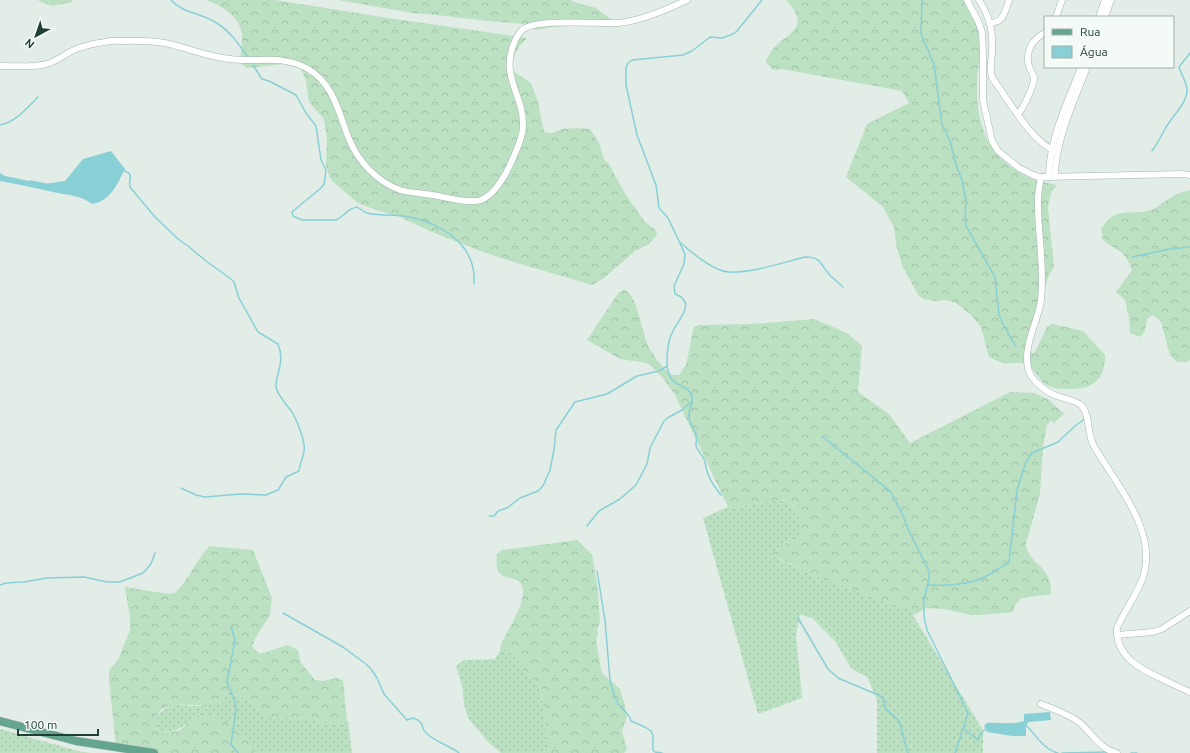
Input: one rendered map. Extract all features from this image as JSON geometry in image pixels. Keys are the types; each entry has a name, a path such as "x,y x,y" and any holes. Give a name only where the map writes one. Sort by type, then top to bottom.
{"main road":[{"path":"0,721 76,741 154,753"}],"street":[{"path":"0,66 33,66 49,63 78,48 108,41 136,40 166,43 224,59 291,61 310,70 331,93 357,154 373,173 385,183 401,190 469,202 481,200 489,195 500,184 519,141 523,127 521,108 510,76 509,56 515,40 523,30 538,25 563,23 619,23 645,17 687,0"},
{"path":"967,0 982,32 984,53 983,100 992,141 998,151 1019,168 1035,176 1041,177 1170,174 1190,175"},
{"path":"979,0 986,11 993,40 992,77 1037,140 1054,151"},
{"path":"990,23 996,22 1002,18 1009,0"},
{"path":"1056,16 1062,0"},
{"path":"1099,16 1105,0"},
{"path":"1105,16 1111,0"},
{"path":"1018,114 1025,105 1034,80 1028,61 1030,48 1034,40 1044,34"},
{"path":"1052,177 1056,133 1081,68"},
{"path":"1054,151 1087,68"},
{"path":"1041,177 1038,196 1038,216 1042,262 1042,282 1040,302 1027,354 1028,368 1035,381 1043,388 1056,396 1073,401 1083,408 1086,413 1088,428 1093,445 1131,506 1145,537 1147,553 1142,579 1117,628 1119,645 1126,656 1134,664 1147,672 1190,692"},
{"path":"1117,635 1153,632 1162,629 1190,611"},
{"path":"1041,704 1076,720 1086,728 1108,751 1117,753"}],"green space":[{"path":"37,0 72,0 72,2 52,6"},
{"path":"206,0 275,0 527,38 520,45 514,57 513,71 531,83 538,102 544,132 552,133 570,128 590,129 599,143 604,159 609,164 624,192 645,222 657,231 656,236 649,244 635,251 604,278 592,285 483,252 432,232 398,216 358,203 331,180 326,166 327,140 324,119 309,102 306,81 301,69 284,64 247,68 240,63 242,38 241,28 238,22 224,9"},
{"path":"339,0 571,0 596,8 616,23 553,27 536,30 527,24 412,13"},
{"path":"786,0 964,0 975,21 978,33 979,64 977,99 979,114 988,141 996,153 1018,172 1036,180 1057,185 1051,193 1048,207 1054,267 1048,277 1030,345 1031,351 1034,354 1047,327 1052,324 1083,331 1105,355 1103,371 1100,377 1090,386 1075,389 1053,388 1046,385 1030,367 1025,364 1003,363 989,357 981,327 971,315 956,303 945,300 934,301 924,299 918,295 902,265 896,244 894,227 883,207 846,177 867,124 909,103 902,91 782,69 773,70 766,62 768,57 776,46 791,34 798,22 794,10"},
{"path":"1190,190 1190,360 1186,362 1177,362 1170,355 1161,322 1153,315 1147,319 1145,331 1140,337 1130,333 1129,318 1125,300 1116,292 1132,270 1123,254 1103,240 1101,229 1113,216 1124,213 1151,210 1175,195"},
{"path":"624,290 629,293 636,305 645,338 654,356 672,375 679,375 686,365 694,327 698,325 751,324 814,319 847,333 862,346 858,392 889,414 910,443 1010,392 1034,393 1049,400 1064,414 1054,423 1051,420 1047,425 1043,447 1040,493 1026,544 1029,554 1048,577 1051,594 1021,598 1015,605 1013,612 971,615 945,609 927,608 913,615 908,607 875,599 855,590 827,581 770,555 782,545 796,539 800,535 801,529 799,518 793,505 784,500 775,500 738,507 728,507 675,395 662,377 647,363 620,359 587,340 619,292"},
{"path":"775,500 789,502 793,506 797,513 801,530 796,539 785,543 771,555 827,581 855,590 875,599 908,607 983,730 983,753 877,753 877,699 867,677 851,668 835,641 812,618 800,615 796,635 802,698 758,714 703,518 728,507 738,507"},
{"path":"577,540 592,554 598,591 600,622 596,640 603,674 620,689 625,706 627,716 622,731 627,749 624,753 549,753 541,692 542,689 517,662 511,651 500,651 501,644 520,607 523,592 522,586 519,582 515,579 501,575 498,571 496,564 497,554 502,550"},
{"path":"209,546 253,550 272,598 270,615 252,646 260,654 288,645 298,650 301,663 315,680 323,681 336,678 343,680 347,722 334,725 306,719 267,717 244,699 226,692 221,703 214,705 176,705 162,709 155,719 158,730 169,732 180,730 191,719 199,716 216,718 234,727 255,744 256,753 158,753 116,746 109,670 118,660 130,630 130,618 125,587 169,594 175,593"},
{"path":"500,651 511,651 525,671 542,689 541,692 549,753 501,753 489,743 468,718 464,705 462,685 456,666 464,660 495,659"},
{"path":"226,692 244,699 267,717 306,719 334,725 348,721 352,753 256,753 255,744 192,718 177,730 158,730 155,719 160,712 166,708 176,705 202,706 221,703"},
{"path":"0,729 78,751 91,753 0,753"}],"water":[{"path":"111,151 125,169 109,196 92,204 88,201 73,196 0,181 0,173 5,176 44,184 65,181 83,159"},
{"path":"1050,712 1051,720 1029,722 1026,725 1026,736 1012,736 987,732 984,726 987,723 1010,723 1024,721 1024,714"}],"waterway":[{"path":"171,0 181,8 210,19 220,25 233,37 247,56"},
{"path":"721,495 715,488 707,472 704,459 696,446 696,434 689,417 692,396 686,388 678,384 670,377 668,371 667,354 670,338 686,306 685,301 675,294 674,286 684,264 685,254 668,218 659,208 656,185 637,135 626,85 626,68 628,63 632,60 683,55 692,51 710,37 722,38 733,34 762,0"},
{"path":"922,0 921,34 934,64 942,125 950,141 956,165 962,180 966,201 966,226 995,277 999,315 1016,347"},
{"path":"1152,151 1186,96 1186,84 1179,67 1190,53"},
{"path":"253,65 262,79 296,95 306,113 316,126 321,160 326,170 324,184 292,212 293,216 302,220 336,220 350,209 357,207 371,214 404,216 430,223 442,229 462,246 469,257 473,270 474,284"},
{"path":"0,125 16,118 38,97"},
{"path":"124,171 130,175 130,187 155,217 178,239 234,282 239,298 258,332 278,344 281,361 276,386 280,396 294,416 301,432 304,444 304,451 299,471 286,477 278,490 266,495 240,494 205,497 196,495 181,488"},
{"path":"30,181 46,184"},
{"path":"681,243 709,265 728,272 750,271 805,257 814,258 820,261 830,275 843,287"},
{"path":"1132,257 1170,249 1190,247"},
{"path":"489,516 494,516 498,511 507,508 520,498 538,491 543,486 550,470 556,430 575,402 607,394 637,376 659,371 667,366"},
{"path":"587,526 599,511 620,499 636,485 647,464 650,448 664,421 682,410 692,401"},
{"path":"928,585 950,585 972,582 985,577 1009,562 1017,490 1026,462 1032,453 1058,442 1086,418"},
{"path":"823,437 890,491 929,571 924,600 924,615 927,630 968,713 955,753"},
{"path":"0,585 47,578 84,577 107,582 120,582 143,573 151,564 155,553"},
{"path":"597,571 605,620 610,680 614,695 618,704 629,716 631,721 651,731 653,735 653,750 655,752 662,753"},
{"path":"283,613 343,647 366,664 377,678 384,694 407,720 413,718 420,721 424,731 430,736 459,753"},
{"path":"798,618 828,669 838,678 883,697 885,708 899,721 908,753"},
{"path":"231,626 235,640 227,682 235,702 236,710 231,744 238,753"},
{"path":"1026,725 1048,749 1058,753"},
{"path":"964,729 978,740 981,733 986,729"},
{"path":"1062,753 1107,752"},
{"path":"1131,753 1137,753"}]}
